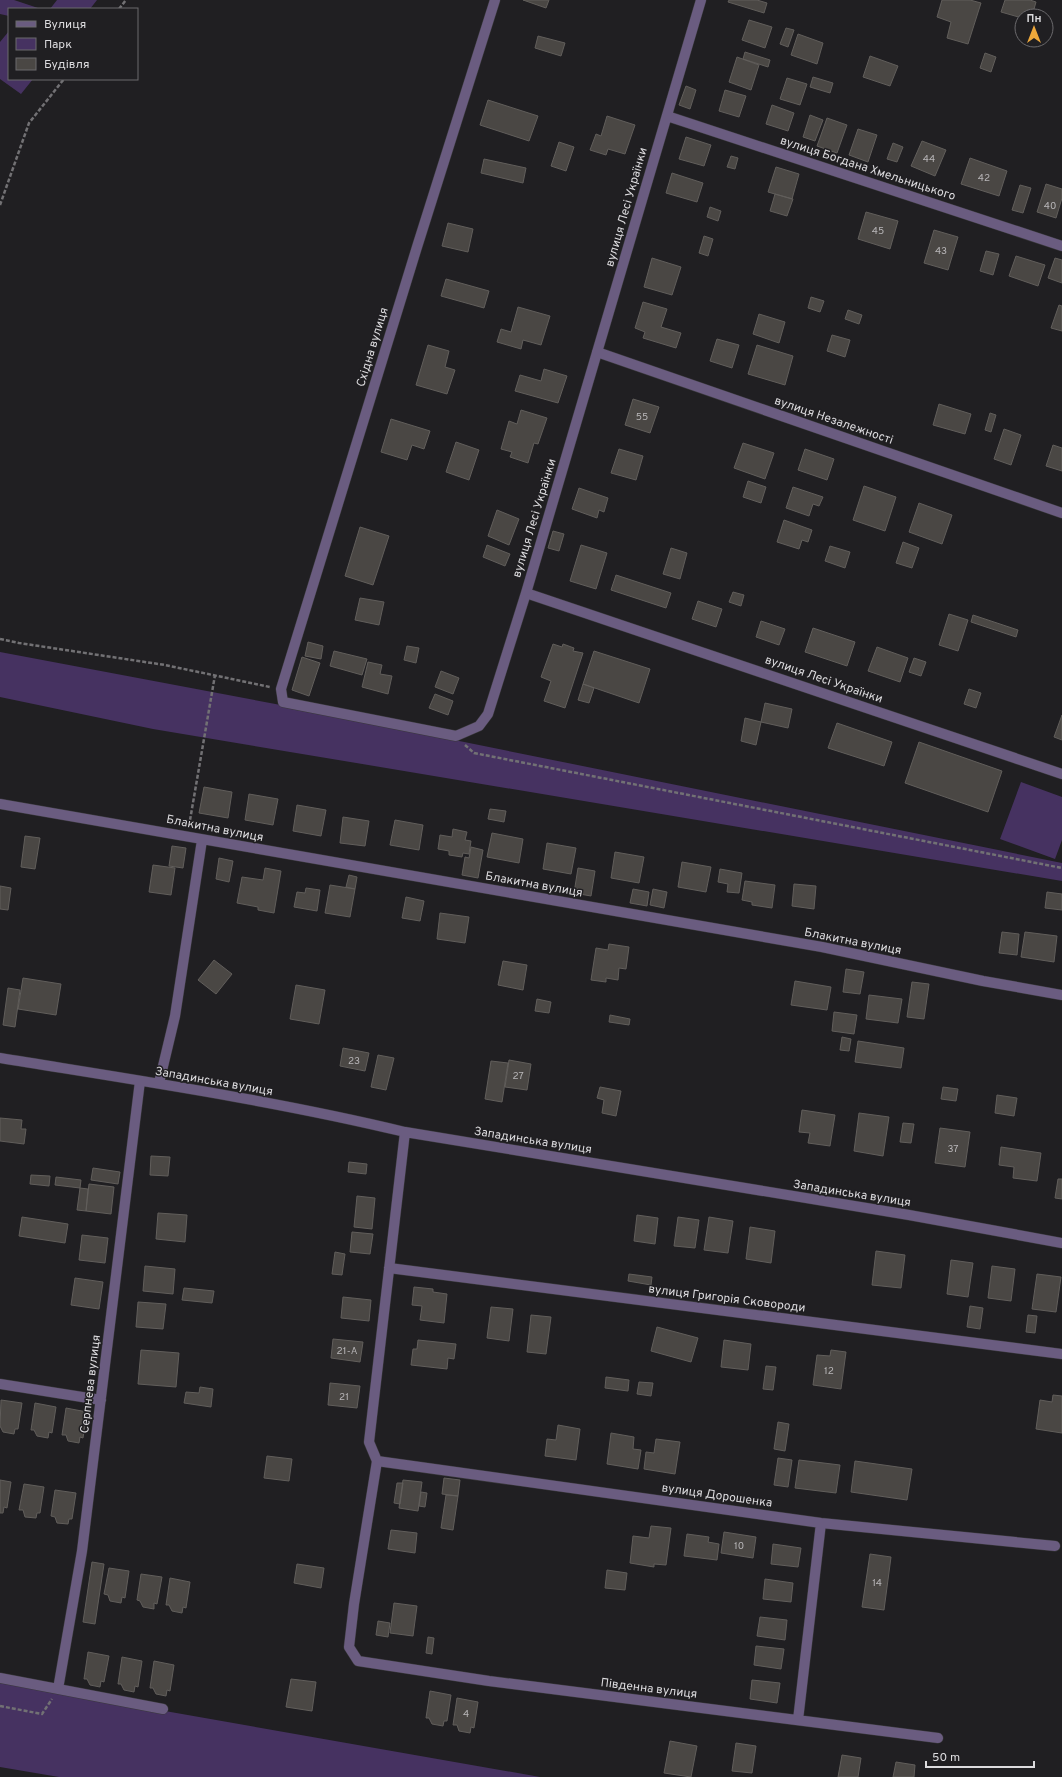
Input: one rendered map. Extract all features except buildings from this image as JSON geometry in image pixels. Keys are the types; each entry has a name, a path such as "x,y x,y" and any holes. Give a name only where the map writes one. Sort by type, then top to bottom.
{"street":[{"name":"Східна вулиця","path":"456,736 283,702 281,689 414,254 495,0"},
{"name":"вулиця Лесі Українки","path":"701,0 526,593 1062,774"},
{"name":"вулиця Богдана Хмельницького","path":"667,116 1062,246"},
{"name":"вулиця Незалежності","path":"597,352 1062,512"},
{"path":"456,736 479,726 488,714 526,593"},
{"name":"Блакитна вулиця","path":"0,804 822,947 983,981 1062,995"},
{"path":"159,1084 175,1016 202,840"},
{"name":"Западинська вулиця","path":"0,1058 159,1084 344,1118 405,1132 909,1215 1062,1243"},
{"name":"Серпнева вулиця","path":"58,1689 82,1551 140,1081"},
{"path":"377,1461 369,1442 405,1132"},
{"name":"вулиця Григорія Сковороди","path":"389,1268 1062,1354"},
{"path":"0,1384 101,1400"},
{"name":"вулиця Дорошенка","path":"377,1461 821,1523 1055,1546"},
{"name":"Південна вулиця","path":"377,1461 354,1604 349,1647 358,1661 489,1681 938,1738"},
{"path":"798,1720 821,1523"},
{"path":"0,1678 163,1709"}],"path":[{"path":"120,8 126,0"},
{"path":"0,205 29,123 63,80"},
{"path":"0,639 165,665 281,689"},
{"path":"187,836 215,675"},
{"path":"456,736 474,753 1062,868"},
{"path":"0,1706 42,1714 58,1689"}],"green space":[{"path":"0,0 14,0 38,8 8,8 8,16 0,14"},
{"path":"57,0 97,0 91,8 51,8"},
{"path":"8,32 8,80 32,80 21,94 0,79 0,42"},
{"path":"0,652 286,706 1062,863 1062,881 153,729 0,697"},
{"path":"1021,782 1062,797 1062,840 1055,859 1000,839"},
{"path":"0,1682 540,1777 59,1777 0,1767"}]}
